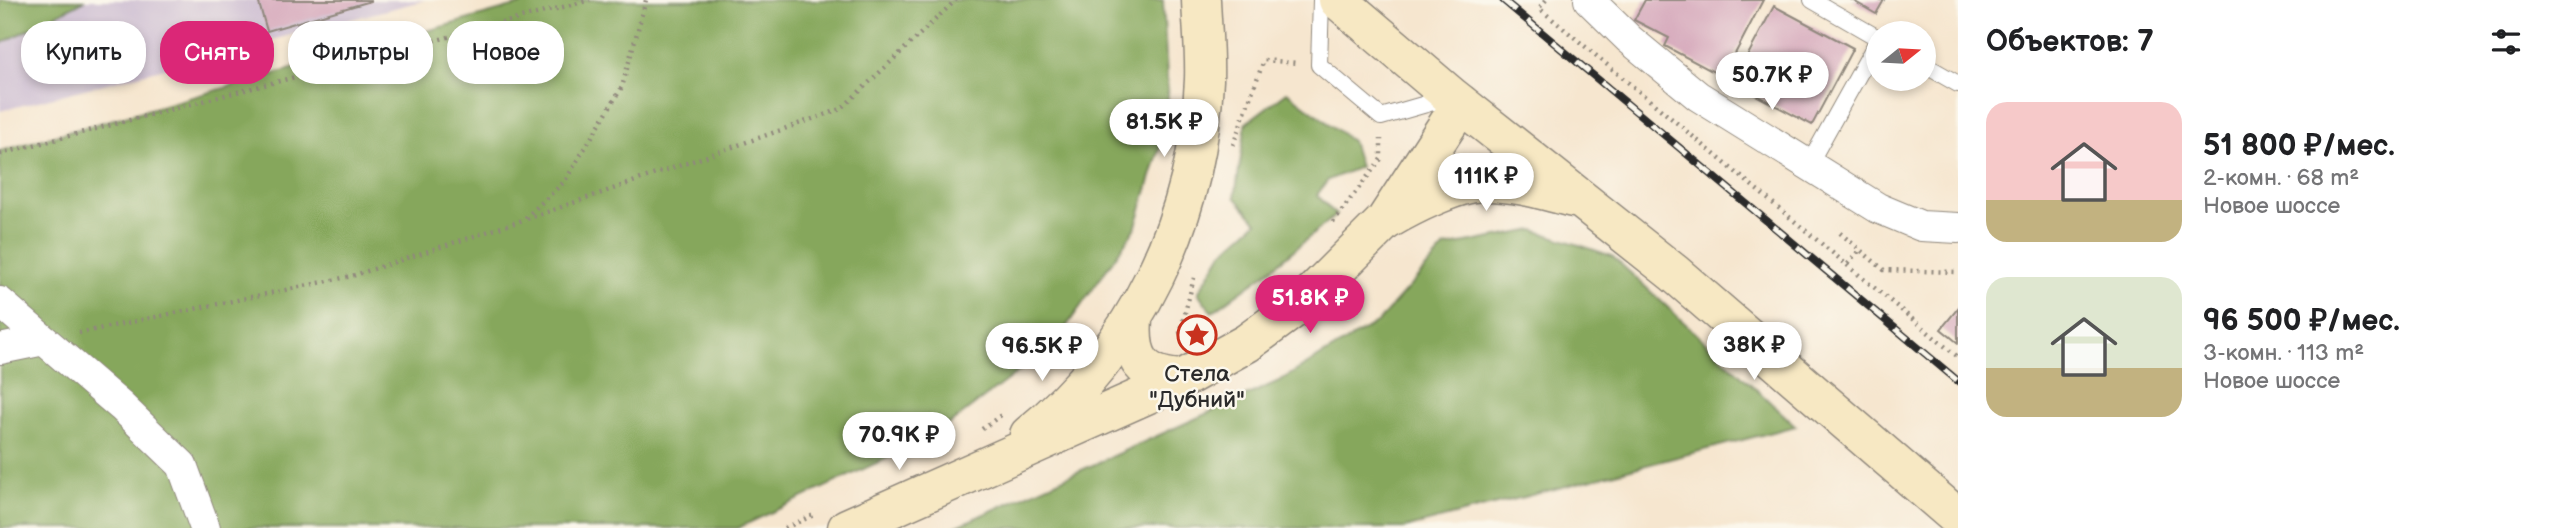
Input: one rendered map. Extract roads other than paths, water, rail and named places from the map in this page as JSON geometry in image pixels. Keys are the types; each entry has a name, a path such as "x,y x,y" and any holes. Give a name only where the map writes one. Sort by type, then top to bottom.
{"main road":[{"path":"974,453 1026,437 1048,419 1133,320 1169,247 1191,178 1202,110 1204,78 1201,0"},
{"path":"1338,0 1457,100 1674,273 1958,518"},
{"path":"835,520 974,453 1182,380 1247,343 1307,299 1385,221 1457,100"},
{"path":"1385,221 1424,199 1480,182 1525,185 1586,201"},
{"path":"1133,320 1132,333 1136,355 1149,372 1165,379 1182,380"}],"street":[{"path":"1589,0 1629,39 1698,96 1878,208 1921,226 1958,228"},
{"path":"0,302 122,407 182,465 205,528"},
{"path":"0,349 44,340"}],"lane":[{"path":"1321,0 1319,65 1381,117 1457,100"},
{"path":"1812,0 1866,32"},
{"path":"1809,164 1866,61"},
{"path":"1936,71 1958,84"}],"railway":[{"path":"1503,0 1958,381"}],"place":[{"name":"Стела \"Дубний\"","path":"1197,335"}]}
